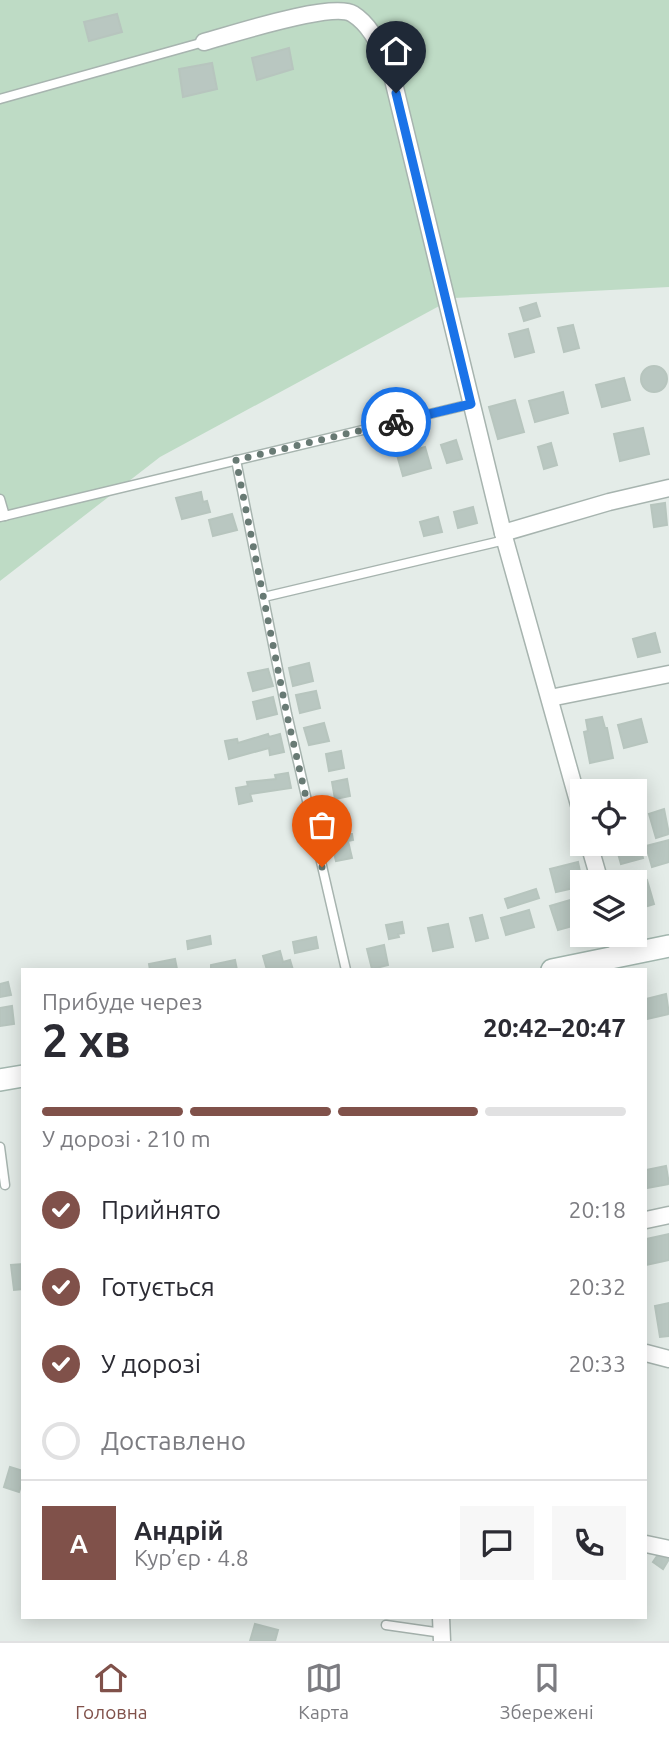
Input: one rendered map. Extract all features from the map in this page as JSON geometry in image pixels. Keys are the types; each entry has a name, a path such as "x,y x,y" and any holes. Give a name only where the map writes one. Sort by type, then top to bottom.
{"street":[{"path":"204,42 293,18 344,10 369,28 390,68 504,536 572,779"},
{"path":"504,536 609,502 669,488"},
{"path":"550,698 669,674"},
{"path":"562,968 669,946"},
{"path":"618,947 620,956"},
{"path":"0,1080 21,1076"},
{"path":"647,1220 669,1215"},
{"path":"647,1353 669,1359"},
{"path":"647,1544 669,1549"}],"lane":[{"path":"0,99 204,42"},
{"path":"0,499 3,516 471,404"},
{"path":"236,460 287,715 346,968"},
{"path":"264,597 504,536"},
{"path":"0,1147 5,1185"},
{"path":"386,1625 442,1630"}],"green space":[{"path":"0,0 669,0 669,287 454,298 160,457 0,581"}],"building":[{"path":"117,14 122,32 89,41 84,22"},
{"path":"289,48 293,69 257,80 252,58"},
{"path":"212,63 217,89 183,97 179,69"},
{"path":"536,303 540,316 524,321 520,308"},
{"path":"573,325 579,348 564,352 558,328"},
{"path":"528,329 534,352 515,357 509,334"},
{"path":"654,366 663,370 667,379 663,388 654,392 645,388 641,379 645,370"},
{"path":"624,378 630,400 602,407 596,385"},
{"path":"563,392 568,413 535,422 529,401"},
{"path":"515,400 524,432 498,439 489,407"},
{"path":"643,428 649,454 620,461 614,434"},
{"path":"456,440 462,459 447,463 441,445"},
{"path":"551,443 557,465 544,469 538,447"},
{"path":"425,447 431,468 403,476 397,455"},
{"path":"201,492 203,502 207,501 210,512 182,519 176,498"},
{"path":"665,503 667,525 654,527 651,505"},
{"path":"473,507 477,523 458,528 454,512"},
{"path":"232,514 237,530 213,536 209,520"},
{"path":"438,517 442,532 424,536 420,522"},
{"path":"655,633 660,652 638,657 633,639"},
{"path":"309,663 313,681 293,686 289,668"},
{"path":"268,669 273,686 253,691 248,673"},
{"path":"316,691 320,708 300,713 296,695"},
{"path":"273,697 277,714 257,719 253,702"},
{"path":"602,717 613,758 590,763 584,732 588,731 586,720"},
{"path":"641,719 647,742 624,748 618,725"},
{"path":"324,723 329,741 309,745 304,728"},
{"path":"268,734 269,737 280,734 284,752 270,755 269,748 229,759 225,741 237,739 238,743"},
{"path":"341,751 344,768 329,771 326,754"},
{"path":"288,773 291,788 250,794 252,801 239,804 236,788 248,786 247,782 276,779 275,775"},
{"path":"347,779 350,796 335,799 332,782"},
{"path":"664,809 669,834 656,838 649,814"},
{"path":"339,813 342,829 348,828 350,834 336,837 335,831 328,832 324,816"},
{"path":"352,834 353,840 348,841 352,858 336,861 332,845 341,843 340,837"},
{"path":"669,840 669,862 652,867 647,846"},
{"path":"619,856 642,856 643,858 621,864"},
{"path":"578,862 580,870 570,870 570,889 556,892 550,869"},
{"path":"647,880 654,904 647,906"},
{"path":"536,889 539,898 508,908 505,899"},
{"path":"570,900 570,927 558,930 550,906"},
{"path":"529,910 534,927 506,935 501,918"},
{"path":"482,915 488,938 476,941 470,918"},
{"path":"402,922 404,933 389,939 386,925"},
{"path":"448,924 453,947 433,951 428,928"},
{"path":"210,936 211,944 188,949 187,941"},
{"path":"316,937 318,948 295,953 293,942"},
{"path":"384,945 388,965 372,968 367,949"},
{"path":"280,951 283,962 290,960 292,968 266,968 263,956"},
{"path":"175,959 177,968 150,968 149,964"},
{"path":"235,960 237,968 211,968 211,965"},
{"path":"8,982 11,995 0,997 0,984"},
{"path":"666,994 669,1014 647,1019 647,999"},
{"path":"12,1006 14,1024 0,1026 0,1008"},
{"path":"666,1166 669,1184 647,1188 647,1170"},
{"path":"669,1234 669,1260 647,1265 647,1239"},
{"path":"21,1264 21,1289 14,1290 11,1265"},
{"path":"669,1303 669,1336 660,1337 655,1306"},
{"path":"10,1467 21,1470 19,1492 4,1487"},
{"path":"659,1553 669,1559 663,1569 653,1562"},
{"path":"255,1624 278,1630 275,1641 250,1641"}],"way so far":[{"path":"322,867 287,715 236,460 396,422"}],"route":[{"path":"396,93 471,404 396,422"}]}
